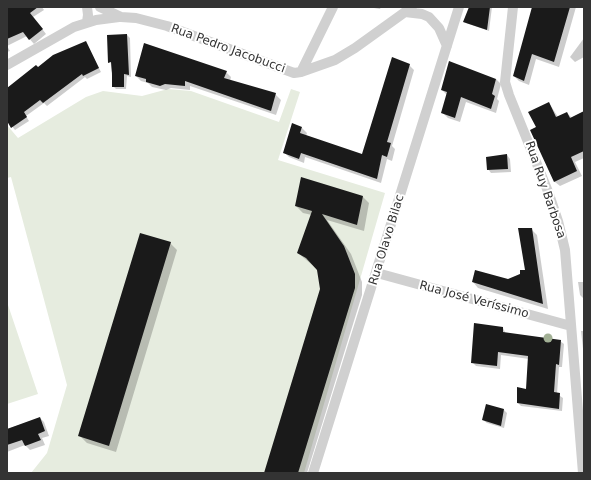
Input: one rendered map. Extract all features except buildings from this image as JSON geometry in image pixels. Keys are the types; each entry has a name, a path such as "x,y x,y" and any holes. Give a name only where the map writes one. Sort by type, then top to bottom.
{"street":[{"path":"87,7 87,22"},
{"name":"Rua Pedro Jacobucci","path":"100,7 121,17 136,18 167,26 289,72 301,72 335,60 356,48 409,10"},
{"path":"301,72 333,7"},
{"name":"Rua Olavo Bilac","path":"313,473 377,273 459,7"},
{"name":"Rua Ruy Barbosa","path":"513,7 505,82 558,220 565,250 583,473"},
{"path":"409,10 429,17 439,28 447,46"},
{"path":"7,65 65,31 87,22 108,17 121,17"},
{"name":"Rua José Veríssimo","path":"377,273 571,326"}],"shaded area":[{"path":"168,89 191,91 279,122 291,89 300,92 278,160 385,193 304,473 31,473 47,453 67,385 11,177 7,178 7,125 18,138 86,97 103,91 142,96"},
{"path":"7,302 38,394 7,404"}]}
